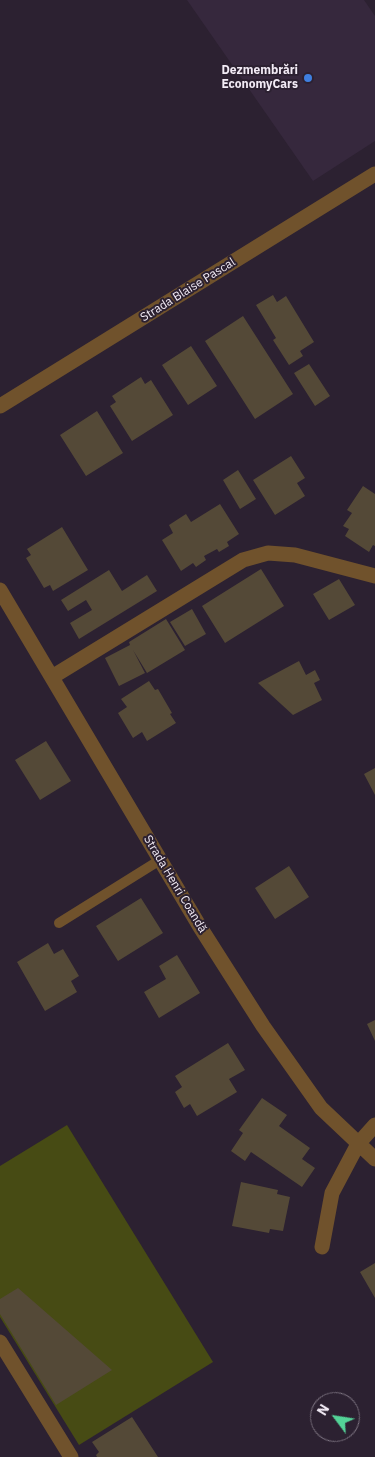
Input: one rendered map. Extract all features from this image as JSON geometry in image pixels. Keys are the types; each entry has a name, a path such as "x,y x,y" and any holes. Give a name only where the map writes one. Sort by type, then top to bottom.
{"street":[{"name":"Strada Blaise Pascal","path":"0,406 375,174"},
{"path":"52,677 243,560 268,553 296,554 375,576"},
{"name":"Strada Henri Coandă","path":"0,590 200,927 263,1026 321,1108 375,1159"},
{"path":"322,1247 332,1193 358,1144 375,1125"},
{"path":"0,1342 71,1457"}],"lane":[{"path":"59,923 160,860"}],"shaded area":[{"name":"Dezmembrări EconomyCars","path":"187,0 364,0 375,16 375,141 313,181"}],"green space":[{"path":"67,1125 213,1362 79,1445 0,1317 0,1166"}],"building":[{"path":"273,295 277,302 286,296 314,342 300,351 303,356 289,365 273,340 276,338 256,305"},
{"path":"243,316 293,394 255,419 205,341"},
{"path":"191,346 217,386 188,405 162,365"},
{"path":"309,364 330,396 315,406 294,373"},
{"path":"141,377 145,384 151,380 173,415 132,441 110,406 116,402 112,396"},
{"path":"97,411 123,453 86,476 60,435"},
{"path":"291,456 305,478 297,483 305,496 275,515 253,480"},
{"path":"238,470 256,499 240,509 223,480"},
{"path":"363,486 375,494 375,546 373,545 369,552 345,536 349,529 343,526 352,513 347,510"},
{"path":"220,504 239,534 227,542 229,546 219,552 217,549 204,556 206,560 196,567 193,563 181,571 162,540 173,533 169,525 186,514 191,522"},
{"path":"62,527 88,570 53,591 50,585 44,588 26,558 31,555 27,549"},
{"path":"261,569 284,606 225,643 202,606"},
{"path":"109,570 122,591 147,575 157,591 79,639 70,623 92,610 86,600 68,611 61,600"},
{"path":"339,579 355,605 329,620 313,594"},
{"path":"192,609 206,634 185,646 170,622"},
{"path":"166,619 185,650 147,673 133,650 145,673 119,686 105,658 130,645 129,642"},
{"path":"299,661 306,675 315,670 320,680 314,683 322,700 293,715 258,683"},
{"path":"149,681 155,690 158,689 176,723 147,741 142,732 133,738 118,713 127,707 121,699"},
{"path":"46,741 71,781 40,800 15,760"},
{"path":"375,768 375,795 364,774"},
{"path":"289,866 309,897 275,919 255,888"},
{"path":"141,898 163,933 118,961 96,926"},
{"path":"48,943 54,954 63,949 79,976 71,981 77,992 45,1011 17,962"},
{"path":"177,955 200,993 159,1018 144,992 166,979 159,966"},
{"path":"375,1020 375,1041 367,1024"},
{"path":"228,1043 245,1070 229,1079 237,1092 197,1116 190,1104 184,1108 175,1092 182,1087 175,1076"},
{"path":"262,1098 287,1115 279,1126 310,1148 302,1159 315,1168 302,1187 251,1152 245,1161 231,1151 243,1133 239,1130"},
{"path":"241,1182 278,1190 277,1194 290,1197 283,1231 270,1229 269,1233 232,1226"},
{"path":"375,1263 375,1298 360,1272"},
{"path":"18,1288 112,1370 56,1405 0,1314 0,1299"},
{"path":"132,1417 158,1457 97,1457 96,1455 99,1452 92,1442"}],"place":[{"name":"Dezmembrări EconomyCars","path":"308,78"}]}
